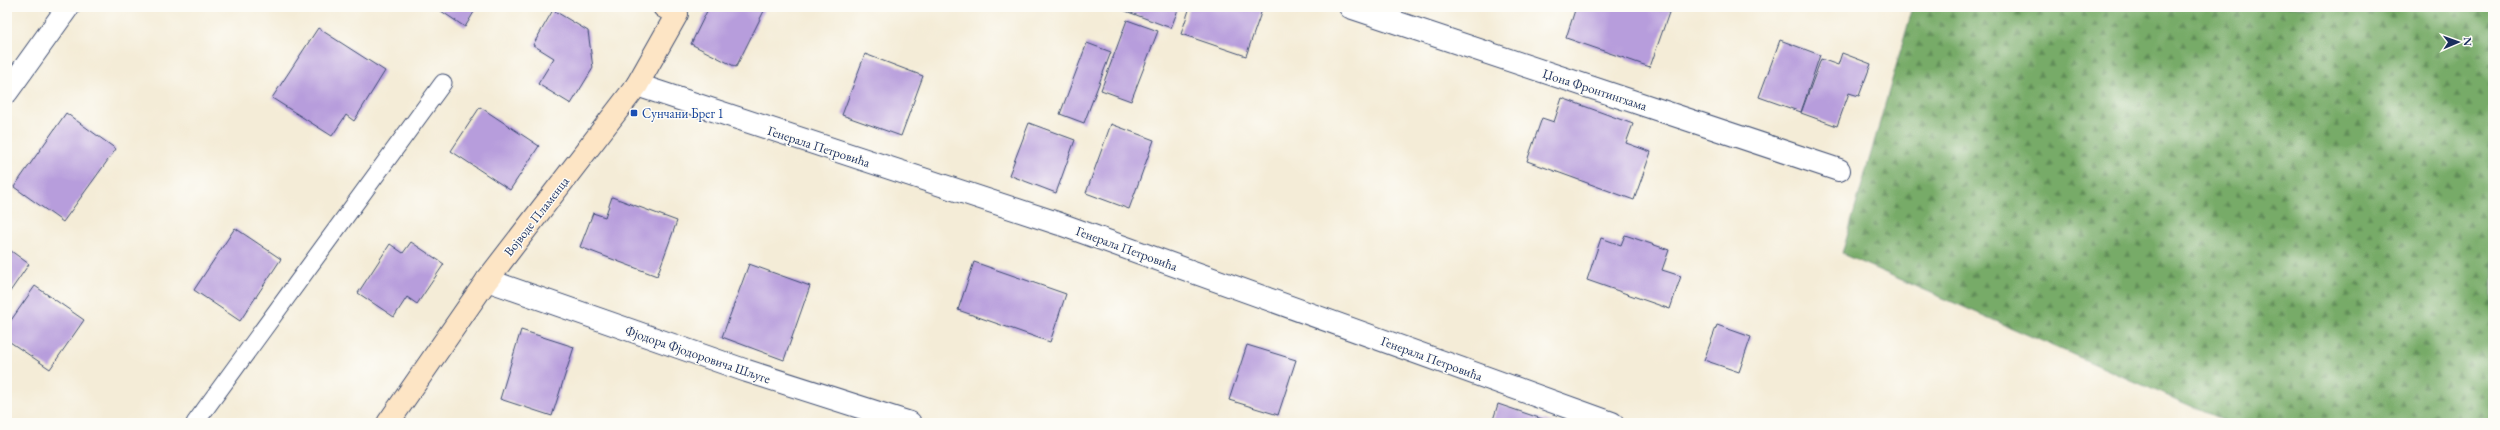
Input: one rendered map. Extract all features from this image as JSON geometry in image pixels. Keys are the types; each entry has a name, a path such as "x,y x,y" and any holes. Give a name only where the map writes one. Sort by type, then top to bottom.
{"street":[{"path":"7,92 68,7"},
{"name":"Џона Фронтингхама","path":"1350,7 1839,170"},
{"name":"Војводе Пламенца","path":"388,423 487,280 637,85 674,9"},
{"name":"Генерала Петровића","path":"637,85 1060,224 1612,423"},
{"name":"Фјодора Фјодоровича Шљуге","path":"487,280 746,372 910,423"}],"lane":[{"path":"195,423 443,83"}],"green space":[{"path":"1913,7 2493,7 2493,423 2230,423 1842,254"}],"building":[{"path":"435,7 477,7 465,27"},
{"path":"709,7 766,7 736,67 691,44"},
{"path":"1115,7 1179,7 1171,28"},
{"path":"1190,7 1263,7 1246,56 1181,34"},
{"path":"1576,7 1671,7 1650,67 1566,38"},
{"path":"553,10 588,31 593,68 571,104 538,84 554,58 533,45"},
{"path":"1127,20 1158,31 1131,101 1101,90"},
{"path":"318,28 385,71 354,121 346,115 332,136 272,98"},
{"path":"1780,40 1820,55 1801,112 1759,97"},
{"path":"1087,43 1111,52 1084,123 1060,114"},
{"path":"1842,53 1871,64 1859,96 1849,93 1837,126 1801,113 1821,59 1838,65"},
{"path":"865,54 923,76 901,136 842,115"},
{"path":"1562,98 1633,124 1626,143 1651,152 1634,200 1527,161 1542,118 1554,122"},
{"path":"480,107 539,146 510,190 451,151"},
{"path":"66,113 116,149 63,222 14,187"},
{"path":"1029,123 1075,140 1056,193 1009,175"},
{"path":"1111,124 1154,140 1129,209 1086,193"},
{"path":"612,197 677,221 657,276 580,247 593,213 605,217"},
{"path":"235,228 281,259 240,321 194,290"},
{"path":"1625,235 1669,250 1662,270 1681,276 1670,309 1587,280 1601,238 1621,245"},
{"path":"411,242 444,264 417,304 407,297 394,317 358,293 390,244 403,253"},
{"path":"7,248 29,264 7,296"},
{"path":"974,262 1066,294 1050,342 958,310"},
{"path":"749,264 810,286 784,360 722,337"},
{"path":"35,286 84,320 50,369 7,340 7,326"},
{"path":"1717,325 1751,337 1739,372 1704,360"},
{"path":"521,330 574,347 552,416 500,399"},
{"path":"1247,345 1296,360 1278,415 1229,400"},
{"path":"1498,404 1554,423 1492,423"}],"place":[{"name":"Сунчани Брег 1","path":"634,113"}]}
